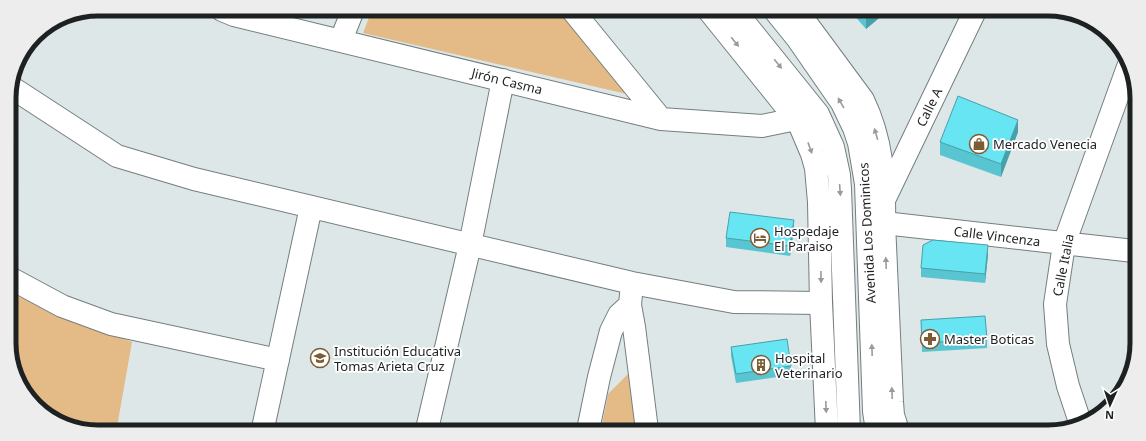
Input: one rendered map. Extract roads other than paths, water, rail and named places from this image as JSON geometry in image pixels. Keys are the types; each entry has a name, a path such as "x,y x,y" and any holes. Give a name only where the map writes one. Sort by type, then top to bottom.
{"street":[{"name":"Jirón Casma","path":"238,16 661,119 762,126 796,119"},
{"path":"341,40 351,16"},
{"path":"576,16 661,119"},
{"path":"713,16 796,119 807,140 812,154 818,185 821,303 827,425"},
{"name":"Avenida Los Dominicos","path":"739,16 818,114 833,147 839,175 840,189 849,425"},
{"name":"Avenida Los Dominicos","path":"779,16 797,38 842,103 854,128 862,154 866,184 874,411 876,425"},
{"path":"790,16 797,38"},
{"name":"Avenida Los Dominicos","path":"801,16 854,87 869,113 879,145 882,160 892,402 896,425"},
{"name":"Calle A","path":"884,200 973,16"},
{"name":"Calle Italia","path":"1079,419 1068,386 1058,344 1055,304 1064,244 1127,79"},
{"path":"428,425 470,245 502,80"},
{"path":"16,90 116,156 194,179 632,283 734,302 821,303"},
{"path":"264,425 311,207"},
{"name":"Calle Vincenza","path":"884,223 1130,251"},
{"path":"16,281 62,306 111,324 278,360"},
{"path":"632,283 630,305 646,425"},
{"path":"589,425 599,377 611,331 619,315 630,305"},
{"path":"824,360 847,392"}],"place":[{"name":"Mercado Venecia","path":"979,144"},
{"name":"Hospedaje El Paraiso","path":"760,238"},
{"name":"Master Boticas","path":"930,339"},
{"name":"Institución Educativa Tomas Arieta Cruz","path":"320,358"},
{"name":"Hospital Veterinario","path":"761,365"}]}
